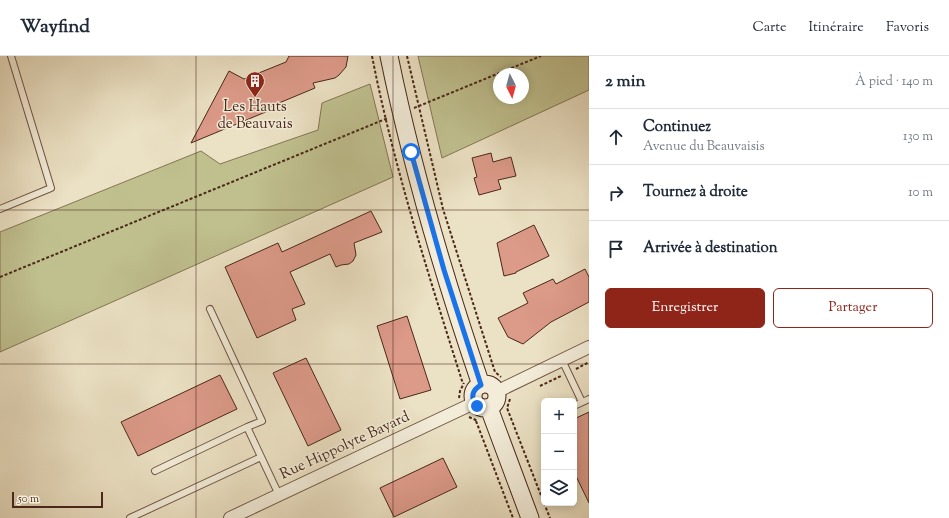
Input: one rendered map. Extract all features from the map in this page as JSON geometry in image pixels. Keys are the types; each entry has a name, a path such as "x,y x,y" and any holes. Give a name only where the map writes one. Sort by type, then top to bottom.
{"street":[{"path":"389,56 401,113 441,263 481,385"},
{"path":"482,405 496,400 504,393 562,360 589,348"},
{"path":"504,393 490,385 481,385 473,392 473,398 482,405 530,518"},
{"name":"Rue Hippolyte Bayard","path":"230,518 482,405"}],"lane":[{"path":"0,209 51,188 11,56"},
{"path":"155,471 262,421 210,309"},
{"path":"562,360 582,402"},
{"path":"577,404 589,399"},
{"path":"247,427 279,495"},
{"path":"130,518 261,457"}],"path":[{"path":"407,56 444,208 495,372 502,378 507,408 541,495"},
{"path":"0,277 541,56"},
{"path":"536,388 589,362"},
{"path":"504,393 516,397"},
{"path":"476,421 513,518"},
{"path":"545,506 550,518"}],"green space":[{"path":"418,56 589,56 589,90 442,158"},
{"path":"370,84 393,177 0,352 0,232 201,151 220,164 318,130 322,103"}],"building":[{"name":"Les Hauts de Beauvais","path":"289,56 348,56 346,67 335,78 313,83 315,88 267,108 268,111 191,143 229,71 244,79 286,62"},
{"path":"491,153 493,162 511,157 516,176 498,180 501,189 479,195 474,178 477,177 472,158"},
{"path":"371,211 382,232 354,243 356,255 353,261 349,264 336,267 330,254 290,272 305,304 292,309 296,320 257,338 225,267 278,243 282,252"},
{"path":"534,225 549,256 516,273 504,276 497,243"},
{"path":"585,269 589,277 589,302 551,322 523,344 508,337 498,318 528,303 523,293 553,279 556,284"},
{"path":"407,316 431,390 400,399 377,326"},
{"path":"306,358 341,430 308,446 273,373"},
{"path":"220,375 237,409 138,456 121,422"},
{"path":"589,412 589,503 577,478 577,418"},
{"path":"443,458 457,487 394,517 380,488"}],"place":[{"name":"Les Hauts de Beauvais","path":"255,98"}],"route":[{"path":"411,152 452,297 481,385 474,390 473,394 473,401 477,406"}]}
